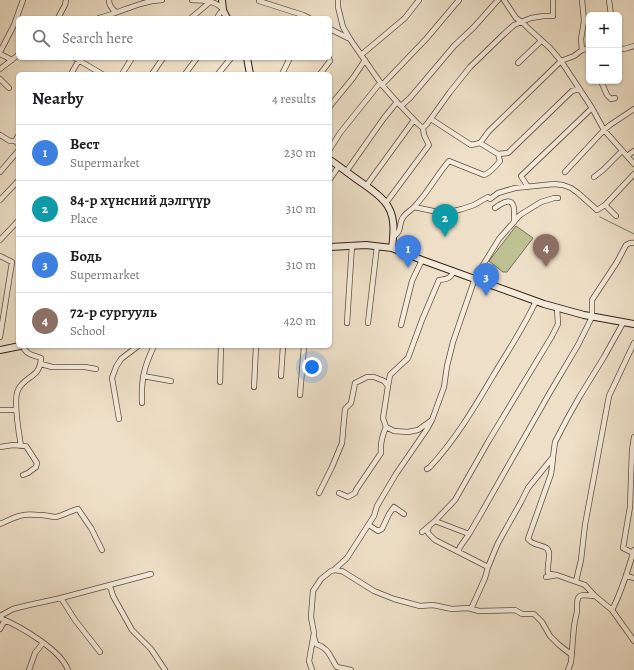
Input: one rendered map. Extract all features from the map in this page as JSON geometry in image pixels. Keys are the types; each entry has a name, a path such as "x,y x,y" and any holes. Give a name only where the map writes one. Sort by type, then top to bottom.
{"main road":[{"path":"222,0 223,10 226,16"},
{"path":"247,60 250,72"},
{"path":"332,161 366,186 386,203 393,219 394,230 392,248"},
{"path":"332,247 366,245 392,248 558,308 592,317 634,324"},
{"path":"0,350 16,347"}],"street":[{"path":"17,16 23,0"},
{"path":"59,16 66,0"},
{"path":"109,0 112,8 116,12"},
{"path":"106,16 144,3 162,0"},
{"path":"192,0 214,2 223,10 218,16"},
{"path":"338,0 338,8 343,27 350,39 381,84 423,128 424,135 429,145 386,203"},
{"path":"361,55 405,18 419,0"},
{"path":"332,146 340,133 381,84 426,39 459,0"},
{"path":"401,106 410,98 454,46 474,27 498,0"},
{"path":"504,0 516,18 550,48 561,61 592,108 604,130 634,164"},
{"path":"423,128 470,67 514,25 531,18 553,16 553,0"},
{"path":"582,0 584,21 582,50"},
{"path":"609,0 611,12"},
{"path":"259,1 305,16"},
{"path":"194,16 210,2"},
{"path":"12,60 0,53 16,19"},
{"path":"332,30 350,39"},
{"path":"518,63 541,40"},
{"path":"622,49 634,46"},
{"path":"431,119 471,145 480,143 488,131 561,61 586,49"},
{"path":"0,69 16,57"},
{"path":"72,72 77,60"},
{"path":"79,60 99,72"},
{"path":"123,72 131,60"},
{"path":"153,72 162,60"},
{"path":"186,72 196,60"},
{"path":"220,72 229,60"},
{"path":"283,72 289,60"},
{"path":"322,72 329,60"},
{"path":"332,104 353,78 365,60"},
{"path":"0,79 9,88"},
{"path":"602,84 607,95 611,99 615,98"},
{"path":"480,143 498,154 508,153 572,91 579,89"},
{"path":"346,172 397,102"},
{"path":"528,187 521,176 592,108"},
{"path":"565,172 610,124 634,109"},
{"path":"366,186 414,120"},
{"path":"0,135 16,143"},
{"path":"594,177 622,151"},
{"path":"627,156 634,151"},
{"path":"0,172 16,153"},
{"path":"393,238 399,233 403,216 414,207 449,161 484,175 500,161 498,154"},
{"path":"332,176 339,166"},
{"path":"414,207 445,212 474,205 488,196 490,199 498,193 515,188 554,184 571,188 597,210 605,205 634,174"},
{"path":"0,200 16,183"},
{"path":"351,670 336,667 331,656 325,649 316,644 311,617 313,590 321,579 334,570 346,558 369,525 377,506 396,474 432,420 444,387 453,342 475,278 499,239 520,215 541,202 558,198"},
{"path":"495,208 503,203 509,201 511,202 513,205 514,222"},
{"path":"605,205 616,216"},
{"path":"445,212 448,207"},
{"path":"0,240 16,223"},
{"path":"458,552 470,534 578,345 592,317 592,300 626,245 632,242 634,243"},
{"path":"347,323 352,245"},
{"path":"368,323 377,246"},
{"path":"0,256 12,262 0,337"},
{"path":"401,325 412,281 422,260"},
{"path":"432,420 418,430 408,432 394,431 386,427 383,418 390,375 408,358 421,322 439,280 449,278 452,276 454,271"},
{"path":"427,469 438,459 453,440 526,322 536,301"},
{"path":"422,532 455,500 552,336 558,324 558,308"},
{"path":"623,322 604,358 580,396 555,442 550,474 528,539 533,543 549,550 547,568 548,573 585,585 595,596 612,610 633,640"},
{"path":"576,581 581,560 585,525 609,396 634,343"},
{"path":"21,446 16,410 17,391 22,383 35,374 41,367 41,358 27,353 24,348"},
{"path":"119,419 112,378 121,359 135,348"},
{"path":"142,403 143,376 146,363 153,348"},
{"path":"220,382 221,348"},
{"path":"254,386 256,348"},
{"path":"281,376 283,348"},
{"path":"300,395 304,348"},
{"path":"41,364 52,367 85,367 96,370"},
{"path":"143,376 171,381"},
{"path":"319,493 342,442 345,409 351,403 355,383 367,377 374,377 384,381 388,386"},
{"path":"0,410 16,410"},
{"path":"339,493 348,497 355,493 381,453 381,437 386,427"},
{"path":"612,610 618,600 627,576 634,551 623,548 630,507 632,450 634,437"},
{"path":"0,447 14,445 26,446 36,463 36,467 28,473 22,475"},
{"path":"471,609 485,578 498,543 528,488 553,457"},
{"path":"369,525 378,531 382,529 394,507 404,514"},
{"path":"0,524 24,515 55,517 64,515 72,510 78,510 91,528 102,550"},
{"path":"435,521 470,534"},
{"path":"430,525 427,531 435,540 488,567"},
{"path":"334,570 342,571 374,591 394,599 420,606 433,605 452,609 468,608 479,611 515,610 522,614 534,614 542,622 550,636 572,655"},
{"path":"68,670 65,663 58,655 33,635 0,617 14,609 151,574"},
{"path":"546,577 557,575"},
{"path":"627,576 634,578"},
{"path":"108,586 132,630 151,649 165,670"},
{"path":"568,670 572,655 574,626 577,611 576,603 580,596 595,596"},
{"path":"61,598 75,620 100,652"},
{"path":"0,629 5,620"},
{"path":"312,670 309,661 314,633"},
{"path":"29,670 35,653 43,643"}],"green space":[{"path":"516,226 533,238 507,272 503,272 489,261"}],"waterway":[{"path":"600,217 634,234"}],"place":[{"name":"84-р хүнсний дэлгүүр","path":"445,237"},
{"name":"72-р сургууль","path":"546,267"},
{"name":"Вест","path":"408,268"},
{"name":"Бодь","path":"486,296"}]}
